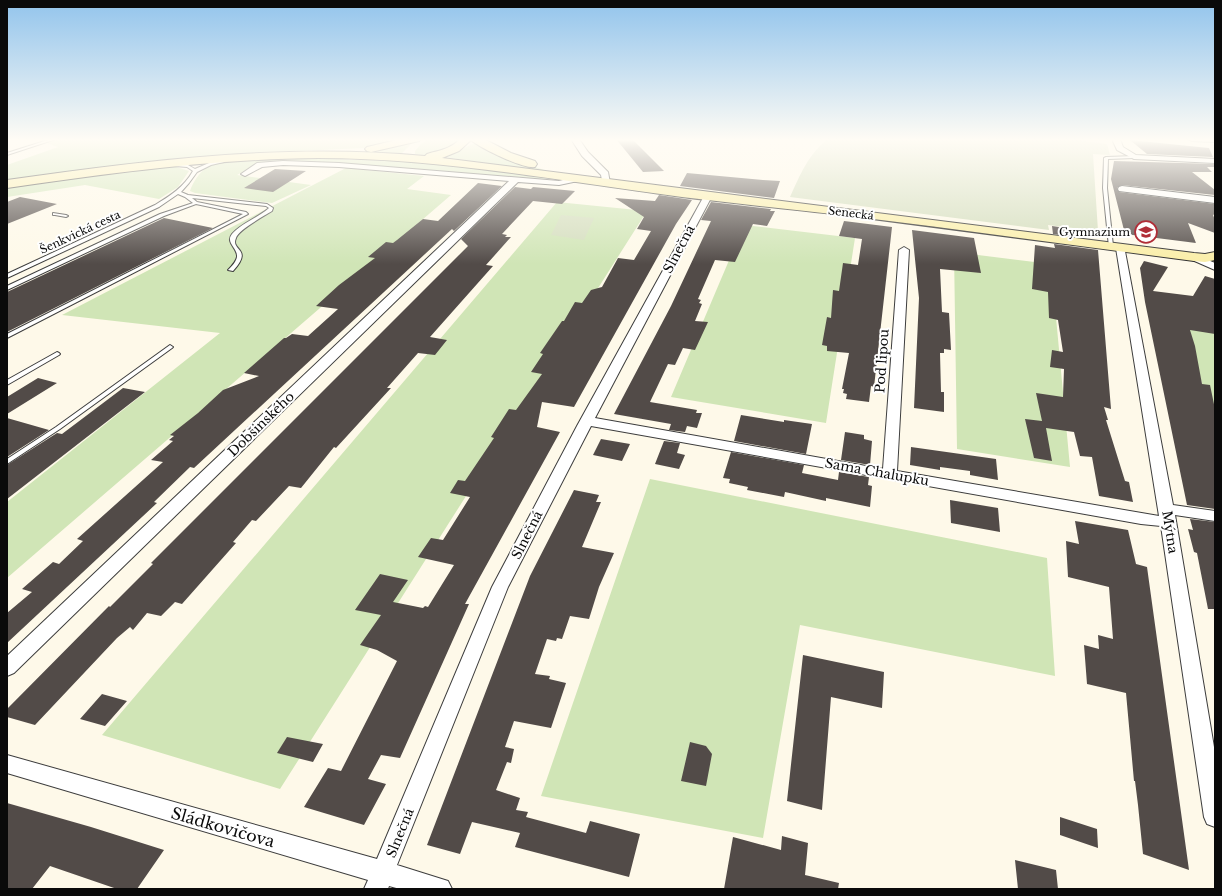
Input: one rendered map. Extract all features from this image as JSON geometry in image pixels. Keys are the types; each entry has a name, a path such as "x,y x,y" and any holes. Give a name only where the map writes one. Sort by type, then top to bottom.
{"main road":[{"name":"Senecká","path":"10,184 31,181"},
{"name":"Senecká","path":"593,181 848,212 1194,257 1206,258 1215,256"}],"street":[{"name":"Dobšinského","path":"7,668 514,181"},
{"path":"527,181 560,183 566,181"},
{"path":"1122,190 1215,200"},
{"name":"Slnečná","path":"380,881 500,587 708,196"},
{"name":"Mýtna","path":"1116,247 1167,515 1215,817"},
{"name":"Pod lipou","path":"890,474 904,250"},
{"path":"1194,257 1215,267"},
{"name":"Sama Chalupku","path":"587,421 1141,519 1167,515 1215,516"},
{"name":"Sládkovičova","path":"7,764 380,881 440,889"}],"lane":[{"name":"Šenkvická cesta","path":"7,276 157,206 178,192 189,181"},
{"path":"1105,181 1105,188 1116,247"},
{"path":"7,336 246,214 246,212 196,203 187,196 178,192"},
{"path":"187,196 267,205 271,208 234,235 232,242 240,261 231,270"},
{"path":"7,288 162,215 196,203"},
{"path":"55,214 66,216"},
{"path":"7,462 64,424 170,347"},
{"path":"7,383 57,354"}],"green space":[{"path":"41,181 182,181 178,187 159,199 85,185 7,197 7,188"},
{"path":"195,181 280,181 311,185 272,203 195,193 190,191"},
{"path":"321,181 418,181 407,189 451,195 7,578 7,502 220,333 62,315"},
{"path":"797,181 1095,181 1098,231 1048,225 1049,230 790,197"},
{"path":"557,202 647,211 280,789 102,735"},
{"path":"561,215 594,218 584,240 551,235"},
{"path":"744,225 855,238 826,423 671,397"},
{"path":"954,252 1051,264 1070,467 957,449"},
{"path":"1180,298 1215,306 1215,435"},
{"path":"650,479 1047,558 1055,676 800,625 763,838 541,796"}],"building":[{"path":"256,181 291,181 273,192 244,188"},
{"path":"683,181 780,181 774,198 680,186"},
{"path":"1111,181 1203,181 1215,190 1215,195 1122,185 1117,188 1119,192 1215,204 1215,214 1213,215 1215,220 1215,233 1188,223 1196,243 1125,234"},
{"path":"478,183 502,186 454,231 452,229 194,468 190,467 154,502 157,503 7,643 7,613 32,592 22,589 53,562 59,564 83,541 77,539 163,462 151,460 173,441 169,440 174,436 170,435 198,413 223,390 259,376 244,373 284,338 292,334 308,336 338,309 316,306 339,285 375,258 368,257 386,242 393,243 423,219 438,221"},
{"path":"515,187 575,191 562,204 533,201 502,234 507,235 505,237 511,237 486,265 493,266 430,337 447,340 435,355 418,353 387,388 391,388 336,448 334,447 301,488 289,486 256,521 252,520 233,542 236,543 182,604 175,602 161,616 147,613 133,630 130,627 117,638 35,725 7,717 7,709 468,246 461,239"},
{"path":"659,195 692,200 676,224 574,407 542,402 537,427 560,432 465,604 469,604 400,758 381,755 368,779 386,784 364,825 304,807 328,768 341,771 397,661 377,650 360,645 381,615 355,610 380,574 408,580 393,602 423,608 425,606 428,607 454,565 418,557 431,538 443,540 470,497 450,493 458,480 465,481 494,438 491,437 509,409 516,410 542,374 531,372 543,354 540,353 562,321 564,321 575,302 582,303 591,290 602,287 618,258 634,260 651,231 637,229 644,217 615,198 655,201"},
{"path":"20,197 57,204 7,224 7,202"},
{"path":"711,202 771,209 770,211 775,211 767,226 753,224 735,262 715,260 698,299 701,300 699,303 702,304 695,321 708,322 695,350 683,348 675,365 668,364 650,402 697,410 696,413 702,413 697,428 687,426 685,432 669,430 671,424 614,414 671,306 711,221 701,220"},
{"path":"164,218 213,228 7,332 7,292"},
{"path":"844,221 892,227 874,387 871,386 869,402 846,399 847,394 843,393 844,389 842,389 849,353 827,351 827,346 822,345 827,317 831,318 833,290 839,291 843,263 858,265 862,239 839,236"},
{"path":"1052,226 1079,230 1077,237 1053,234"},
{"path":"912,230 974,238 981,273 940,269 942,312 949,313 951,350 944,349 944,353 940,353 941,392 944,392 944,412 914,408 919,298"},
{"path":"1054,244 1098,250 1111,409 1104,407 1108,420 1106,420 1125,481 1129,482 1133,502 1099,496 1092,457 1080,456 1074,432 1046,428 1052,461 1034,458 1025,419 1042,421 1036,393 1063,397 1064,369 1050,367 1052,350 1063,352 1058,320 1049,318 1048,292 1032,289 1035,245 1055,248"},
{"path":"1144,261 1168,267 1153,291 1193,296 1205,276 1215,279 1215,334 1190,330 1195,346 1202,384 1210,385 1215,409 1215,509 1187,505 1145,302 1140,268"},
{"path":"38,378 57,383 7,414 7,397"},
{"path":"123,388 145,392 7,499 7,465 57,433 62,434"},
{"path":"741,415 784,422 784,420 812,424 806,454 734,441"},
{"path":"7,418 49,430 7,457"},
{"path":"845,432 864,435 864,439 872,441 870,465 841,460"},
{"path":"601,439 630,444 622,461 593,455"},
{"path":"664,441 680,443 677,453 685,455 679,469 655,464"},
{"path":"911,447 996,459 998,480 970,475 970,471 940,467 940,470 910,465"},
{"path":"731,452 804,465 802,473 838,480 839,472 869,477 868,485 872,486 870,507 826,498 826,501 785,492 784,497 747,490 748,487 729,483 730,479 723,478"},
{"path":"574,490 599,495 596,502 601,502 582,547 614,553 599,587 589,619 570,616 562,639 557,638 556,641 547,639 535,674 550,676 549,679 566,683 551,728 514,721 505,747 514,749 511,763 507,762 496,790 520,798 516,810 528,812 526,817 586,833 590,821 640,834 629,877 515,847 520,833 472,822 460,854 427,845 530,576"},
{"path":"950,500 998,508 1000,532 951,523"},
{"path":"1190,519 1215,522 1215,609 1208,609 1197,553 1194,552 1188,529 1193,530"},
{"path":"1075,521 1128,530 1136,564 1147,567 1189,870 1143,854 1134,781 1126,693 1087,684 1084,645 1099,649 1098,635 1113,639 1109,587 1068,577 1066,541 1079,544"},
{"path":"803,655 884,672 882,708 831,697 822,810 787,801"},
{"path":"102,694 127,701 105,726 80,719"},
{"path":"287,737 323,744 313,762 277,753"},
{"path":"690,742 706,746 712,754 706,786 681,781"},
{"path":"7,803 164,850 137,889 117,889 50,866 32,889 7,889"},
{"path":"1060,817 1097,829 1098,848 1060,835"},
{"path":"782,836 808,843 805,875 839,883 838,889 724,889 733,837 781,850"},
{"path":"1015,860 1056,870 1058,889 1018,889"}],"place":[{"name":"Gymnazium","path":"1146,232"}]}
